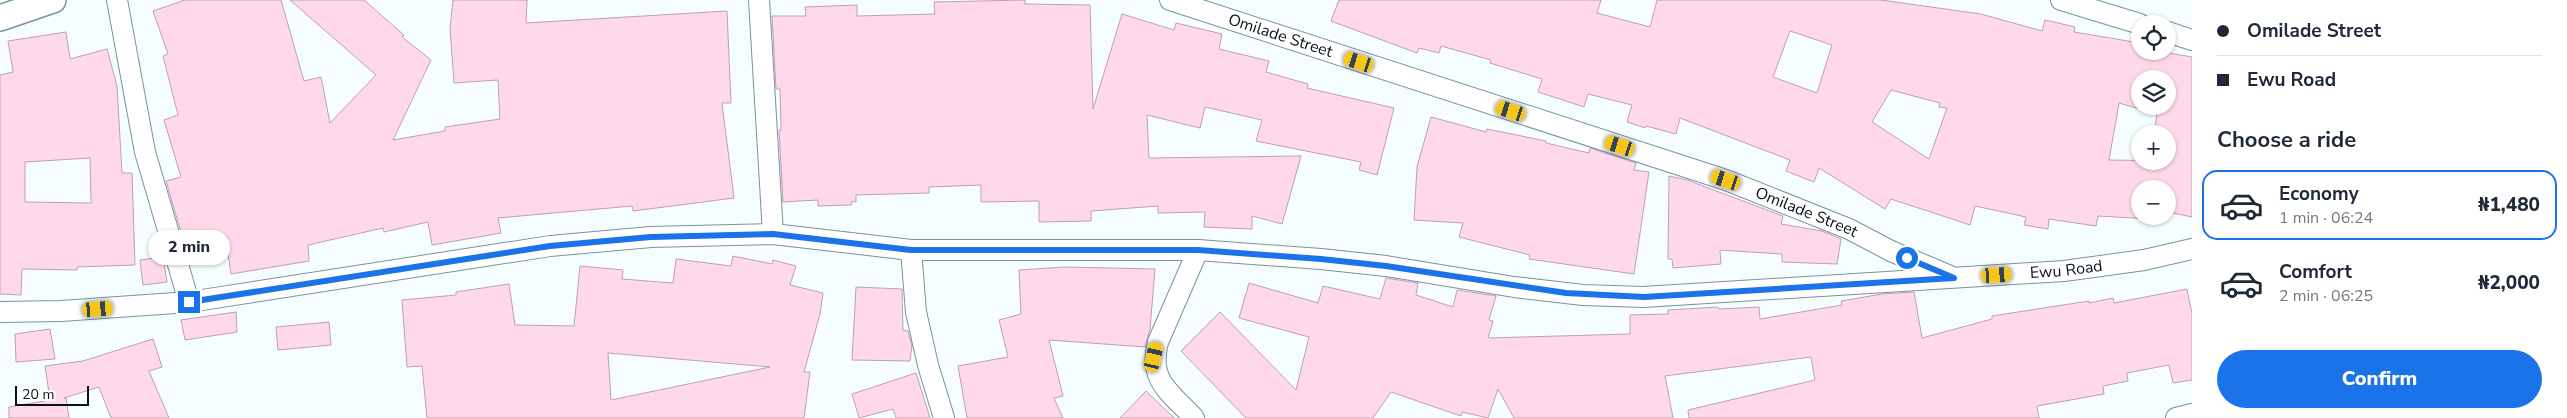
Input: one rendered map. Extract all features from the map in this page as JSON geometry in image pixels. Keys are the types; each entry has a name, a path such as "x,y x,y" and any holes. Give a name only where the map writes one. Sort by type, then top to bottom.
{"street":[{"path":"0,18 54,0"},
{"path":"116,0 145,152 189,302"},
{"path":"759,0 773,234"},
{"name":"Omilade Street","path":"1170,0 1726,180 1849,229 1892,251 1954,278"},
{"path":"2061,0 2131,21"},
{"path":"2176,35 2192,40"},
{"name":"Ewu Road","path":"0,312 62,311 189,302 550,246 651,237 773,234 911,250 1198,250 1386,266 1514,287 1583,295 1644,297 2064,271 2144,260 2192,249"},
{"path":"911,250 916,312 928,365 944,418"},
{"path":"1194,418 1164,386 1155,372 1154,357 1158,342 1198,250"},
{"path":"2176,418 2192,414"}],"building":[{"path":"185,0 281,0 304,81 321,77 330,123 376,75 290,0 364,0 404,35 402,37 431,60 393,140 445,131 445,127 500,119 498,80 454,83 450,28 453,0 527,0 526,23 727,11 731,103 722,103 734,198 633,211 632,206 498,218 501,233 432,245 428,222 384,232 383,228 308,245 309,261 231,274 228,254 190,263 166,181 181,177 164,120 178,115 163,56 168,54 153,11"},
{"path":"1025,0 1025,4 1090,5 1093,109 1122,14 1174,30 1176,23 1222,34 1219,49 1269,61 1266,72 1308,84 1307,88 1394,108 1377,175 1359,170 1361,162 1256,141 1262,120 1205,107 1200,128 1147,115 1149,158 1301,156 1282,224 1252,216 1252,229 1204,227 1205,212 1158,213 1158,206 1091,211 1091,221 1039,222 1039,201 981,202 981,185 929,187 929,193 856,195 856,202 852,201 851,205 818,206 818,200 783,202 779,130 781,130 780,89 776,89 772,16 806,16 805,7 857,5 857,16 935,14 934,2"},
{"path":"1339,0 1601,0 1597,13 1650,27 1657,0 1881,0 1981,14 2042,31 2045,20 2075,27 2074,32 2131,42 2131,60 2176,60 2176,54 2192,57 2192,217 2176,214 2176,180 2131,180 2131,218 2098,216 2096,226 2049,219 2048,229 2024,225 2026,217 1975,206 1970,225 1891,199 1885,209 1819,168 1814,182 1786,171 1790,160 1680,118 1676,134 1646,126 1645,128 1627,122 1632,105 1588,94 1584,107 1538,92 1542,79 1490,63 1491,60 1441,46 1439,53 1419,48 1417,53 1331,21","holes":["1790,31 1832,45 1817,93 1773,77","2131,70 2176,70 2176,115 2157,115 2155,125 2176,125 2176,170 2131,170 2131,160 2109,160 2119,103 2131,106","1891,90 1940,103 1939,107 1947,108 1929,159 1872,122"]},
{"path":"66,32 70,59 107,49 117,86 122,173 132,173 135,265 77,267 77,270 22,269 21,295 0,294 0,75 13,72 8,41","holes":["90,158 91,203 25,202 25,162"]},
{"path":"1431,117 1486,132 1487,129 1546,141 1546,143 1589,153 1590,148 1636,163 1634,170 1649,172 1634,274 1529,259 1530,255 1459,237 1463,223 1414,220 1417,167"},
{"path":"1669,176 1687,180 1783,216 1781,224 1822,231 1841,239 1837,264 1782,262 1782,254 1720,250 1721,264 1673,268 1672,259 1668,259"},
{"path":"733,256 772,264 773,260 796,266 790,285 823,293 820,314 804,372 810,372 804,418 427,418 422,366 407,367 402,300 456,295 456,292 509,284 515,325 574,326 580,266 623,270 622,279 673,283 676,259 731,266","holes":["608,353 770,367 611,400"]},
{"path":"163,257 167,282 143,285 140,260"},
{"path":"1064,267 1155,269 1150,329 1145,347 1049,340 1063,396 1054,398 1063,418 967,418 958,366 1008,357 999,320 1021,314 1019,270"},
{"path":"1386,278 1418,283 1416,295 1453,307 1457,290 1496,296 1489,320 1493,321 1488,338 1630,334 1630,315 1668,314 1668,310 1759,307 1760,319 1842,305 1841,301 1882,294 1914,292 1922,338 1992,319 1992,316 2113,298 2114,303 2187,289 2192,314 2192,380 2173,383 2169,365 2127,373 2128,381 2103,386 2104,394 2037,406 2039,418 1689,418 1688,410 1815,380 1811,357 1665,376 1673,418 1514,418 1498,389 1488,418 1462,412 1461,416 1391,392 1373,418 1246,418 1181,351 1220,312 1296,390 1309,337 1239,318 1249,283 1318,303 1323,286 1380,299"},
{"path":"856,287 902,289 903,330 908,331 912,346 910,361 852,360"},
{"path":"236,312 237,332 185,340 181,320"},
{"path":"329,322 331,345 278,350 276,327"},
{"path":"50,329 55,359 16,362 15,334"},
{"path":"153,339 162,367 149,371 169,418 111,418 99,387 64,398 66,398 69,418 9,418 9,407 50,400 45,366 83,361"},
{"path":"916,373 930,418 896,418 893,409 859,418 852,394"},
{"path":"1146,391 1174,418 1120,418"}],"route":[{"path":"189,302 550,246 668,236 773,234 911,250 1198,250 1386,266 1452,275 1514,287 1598,296 1644,297 1954,278 1907,258"}]}
